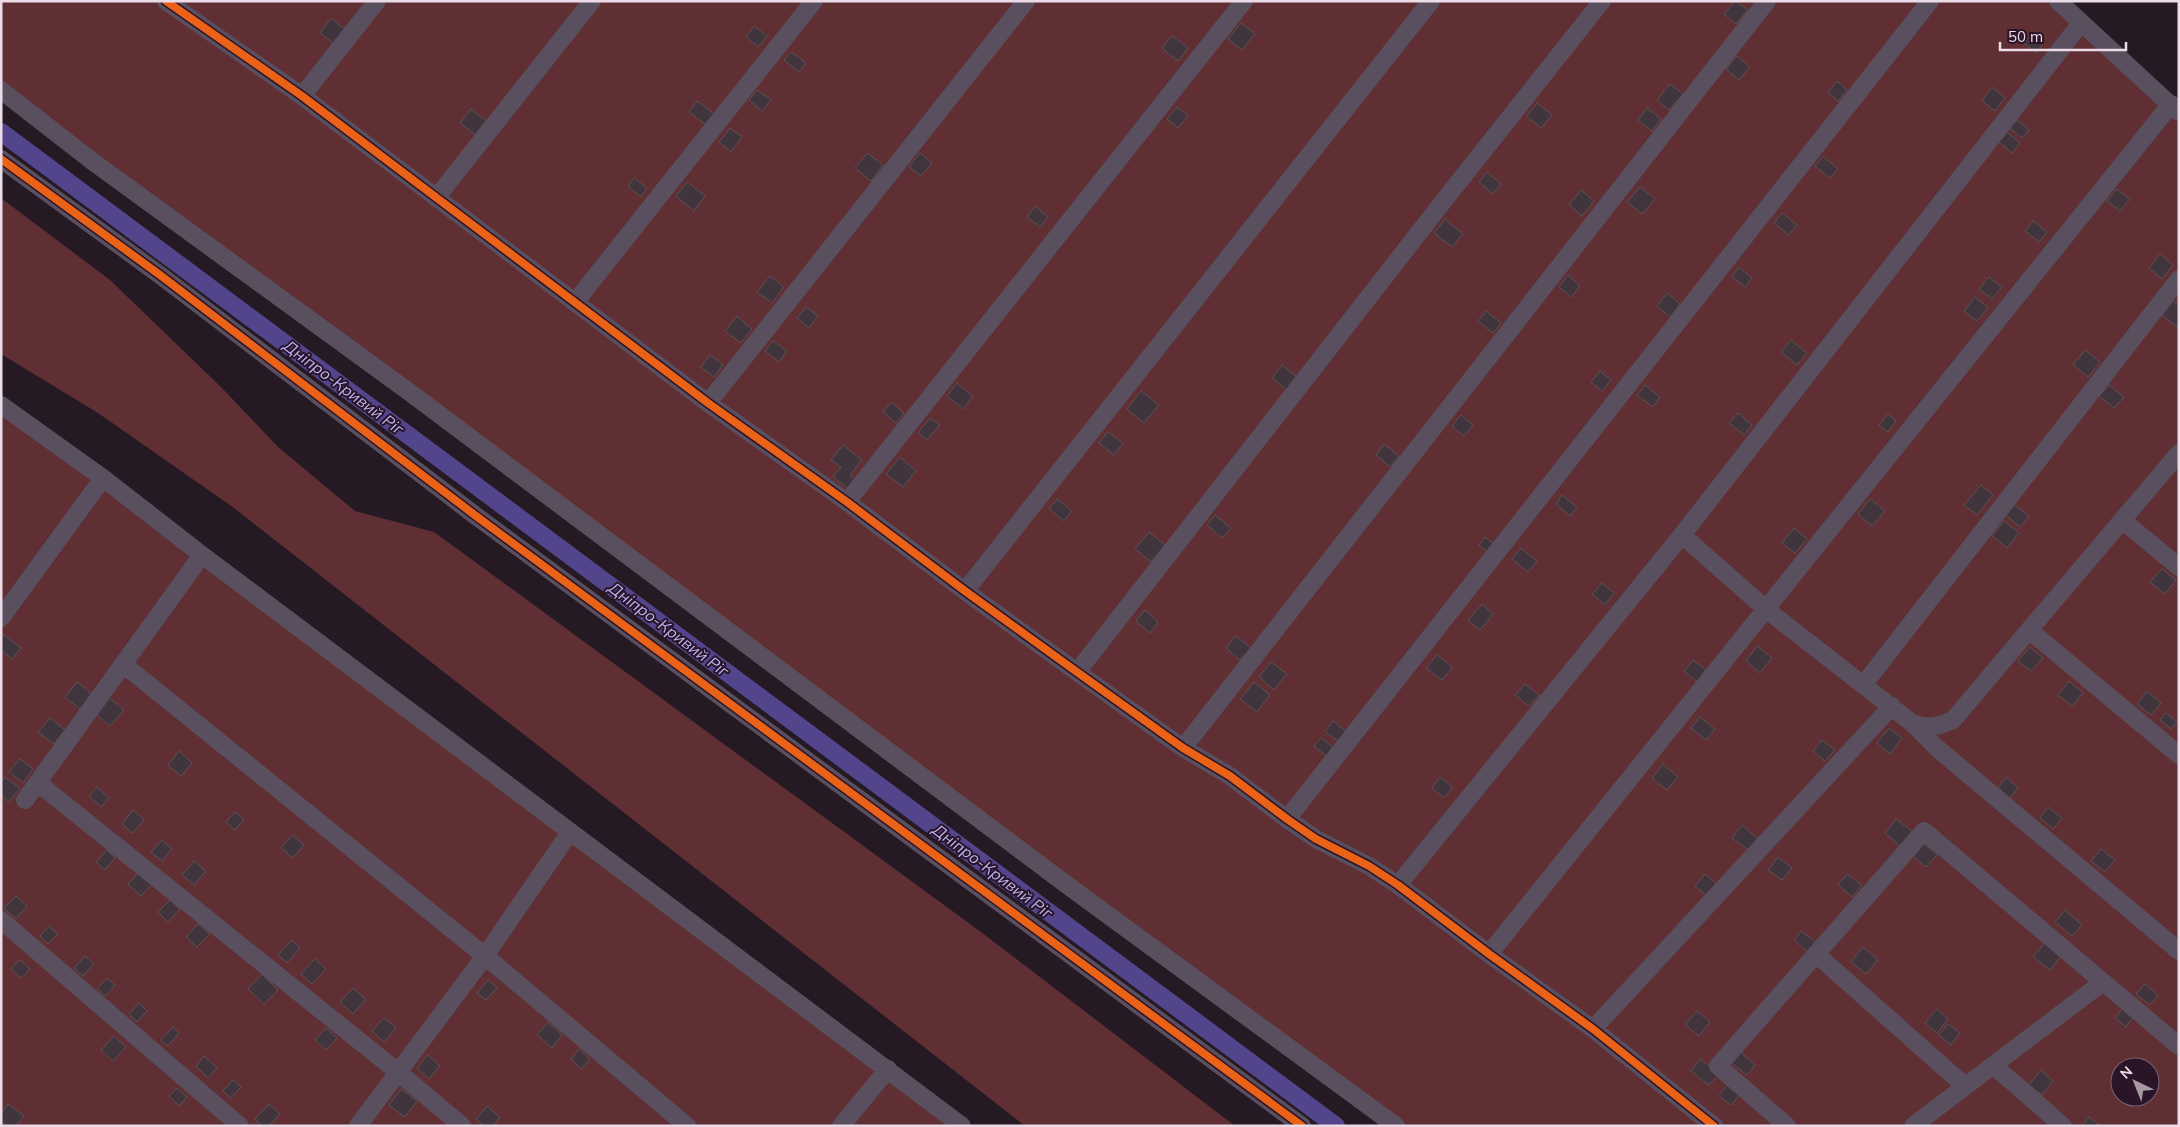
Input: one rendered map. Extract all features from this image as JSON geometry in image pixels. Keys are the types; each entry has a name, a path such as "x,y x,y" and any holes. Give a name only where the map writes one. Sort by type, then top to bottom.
{"street":[{"path":"166,1 302,96 576,301 708,403 847,502 964,591 1183,748 1230,776 1287,819 1316,838 1369,866 1398,885 1593,1029 1714,1126"},
{"path":"302,96 377,1"},
{"path":"436,198 592,1"},
{"path":"576,301 814,1"},
{"path":"708,403 1026,1"},
{"path":"847,502 1244,1"},
{"path":"964,591 1431,1"},
{"path":"1077,672 1430,218 1602,1"},
{"path":"1183,748 1766,1"},
{"path":"1287,819 1930,1"},
{"path":"1489,954 2175,108 2058,1"},
{"path":"1398,885 1682,535 2081,23"},
{"path":"1,90 92,161 412,394 1059,879 1396,1126"},
{"path":"1,159 160,275 476,516 1302,1126"},
{"path":"1864,684 2179,279"},
{"path":"1,406 102,478 962,1126"},
{"path":"1912,723 1925,727 1938,727 1953,720 2179,453"},
{"path":"1,618 102,478"},
{"path":"2122,520 2179,567"},
{"path":"1682,535 1767,610 1892,706 1938,749 2179,950"},
{"path":"25,800 202,555"},
{"path":"2029,630 2179,755"},
{"path":"123,664 485,956 687,1126"},
{"path":"1593,1029 1892,706"},
{"path":"38,783 398,1072 462,1126"},
{"path":"1787,1126 1718,1066 1924,831 2179,1046"},
{"path":"358,1126 485,956 570,832"},
{"path":"1,920 240,1126"},
{"path":"1816,954 1965,1086"},
{"path":"1913,1126 2103,982"},
{"path":"1993,1065 2063,1126"},
{"path":"841,1126 888,1069"}],"shaded area":[{"path":"1,1 2058,1 2179,113 2179,1126 1396,1126 1,90"},
{"path":"1,198 110,280 221,387 278,447 355,511 434,532 981,932 1235,1126 1025,1126 234,508 98,413 1,354"},
{"path":"1,406 962,1126 1,1126"}],"building":[{"path":"1735,1 1748,10 1736,24 1724,14"},
{"path":"331,18 347,31 336,45 320,33"},
{"path":"1241,23 1255,34 1242,50 1228,39"},
{"path":"754,26 767,36 758,47 746,37"},
{"path":"2033,33 2044,42 2036,53 2024,43"},
{"path":"1172,36 1188,48 1178,61 1162,48"},
{"path":"791,52 806,63 799,72 784,60"},
{"path":"1737,56 1750,67 1739,80 1726,69"},
{"path":"1837,81 1847,90 1838,101 1828,92"},
{"path":"1670,84 1683,94 1669,110 1657,100"},
{"path":"1992,87 2005,98 1995,111 1982,101"},
{"path":"757,90 771,100 762,111 749,100"},
{"path":"697,101 714,114 706,125 689,112"},
{"path":"1537,103 1552,115 1541,128 1527,116"},
{"path":"1177,107 1188,116 1178,128 1167,119"},
{"path":"1647,108 1661,119 1652,131 1638,120"},
{"path":"471,109 489,123 478,137 460,123"},
{"path":"2017,120 2029,130 2022,138 2010,128"},
{"path":"730,128 742,137 731,152 719,142"},
{"path":"2007,132 2020,143 2012,153 1999,142"},
{"path":"867,153 883,165 871,181 855,168"},
{"path":"920,153 932,163 921,176 909,167"},
{"path":"1823,156 1838,169 1830,178 1815,166"},
{"path":"1487,172 1501,184 1493,194 1479,182"},
{"path":"634,178 647,188 641,197 628,186"},
{"path":"687,182 705,196 694,211 676,196"},
{"path":"1640,187 1655,199 1642,214 1627,202"},
{"path":"2117,189 2130,199 2120,211 2107,201"},
{"path":"1581,190 1594,201 1582,216 1569,205"},
{"path":"1035,206 1048,217 1040,227 1027,217"},
{"path":"1782,213 1797,225 1789,235 1774,223"},
{"path":"1445,219 1463,234 1452,247 1434,233"},
{"path":"2033,221 2047,232 2039,242 2025,231"},
{"path":"2160,254 2173,265 2162,279 2149,268"},
{"path":"1739,267 1752,278 1745,287 1732,276"},
{"path":"1568,275 1580,286 1571,297 1559,287"},
{"path":"770,276 784,287 772,303 757,292"},
{"path":"1989,277 2002,287 1992,299 1979,289"},
{"path":"1667,293 1680,304 1670,317 1657,306"},
{"path":"1975,297 1988,308 1977,321 1964,311"},
{"path":"2173,301 2179,306 2179,323 2176,326 2162,315"},
{"path":"806,307 818,316 809,328 797,318"},
{"path":"1486,311 1501,323 1493,333 1478,321"},
{"path":"737,316 752,329 741,343 725,331"},
{"path":"1791,340 1807,353 1797,365 1781,352"},
{"path":"773,341 787,351 779,362 765,351"},
{"path":"2085,350 2100,362 2088,377 2073,365"},
{"path":"710,355 723,365 714,377 701,367"},
{"path":"1282,365 1297,377 1287,390 1272,378"},
{"path":"1600,371 1611,380 1602,391 1591,382"},
{"path":"957,383 973,396 963,409 947,396"},
{"path":"1645,385 1660,397 1653,407 1637,395"},
{"path":"2109,385 2124,397 2114,408 2099,396"},
{"path":"1141,391 1159,405 1144,423 1127,409"},
{"path":"891,402 904,413 896,423 883,412"},
{"path":"1738,413 1752,425 1744,435 1729,423"},
{"path":"1888,414 1896,421 1888,432 1879,425"},
{"path":"1461,415 1473,425 1464,436 1452,426"},
{"path":"930,418 940,425 927,440 918,433"},
{"path":"1108,432 1123,443 1114,455 1099,443"},
{"path":"1384,444 1399,456 1390,467 1376,455"},
{"path":"843,445 862,460 850,475 857,481 850,490 833,477 841,467 831,460"},
{"path":"900,457 916,471 903,487 886,474"},
{"path":"1981,485 1993,495 1977,515 1964,505"},
{"path":"1562,495 1577,507 1570,516 1556,504"},
{"path":"1057,499 1072,511 1064,521 1049,509"},
{"path":"1870,499 1885,511 1872,526 1858,514"},
{"path":"2014,505 2029,516 2020,527 2006,515"},
{"path":"1215,515 1231,528 1222,538 1207,525"},
{"path":"2004,521 2019,533 2007,548 1992,536"},
{"path":"1794,528 1807,539 1795,553 1782,543"},
{"path":"1149,532 1165,545 1151,562 1135,549"},
{"path":"1485,537 1496,546 1490,554 1479,545"},
{"path":"1521,548 1537,561 1528,572 1512,559"},
{"path":"2162,569 2176,580 2165,594 2150,582"},
{"path":"1602,583 1614,593 1605,605 1592,594"},
{"path":"1482,604 1493,614 1480,630 1468,620"},
{"path":"1145,610 1158,622 1150,633 1136,621"},
{"path":"4,635 21,648 12,659 1,650 1,639"},
{"path":"1236,636 1251,648 1240,660 1226,648"},
{"path":"1757,646 1772,658 1760,673 1746,661"},
{"path":"2030,647 2043,658 2031,671 2018,661"},
{"path":"1437,655 1453,667 1442,680 1426,668"},
{"path":"1693,660 1706,670 1697,682 1684,671"},
{"path":"1271,662 1287,674 1274,690 1259,677"},
{"path":"2069,681 2083,693 2072,706 2058,695"},
{"path":"77,682 92,694 80,709 65,697"},
{"path":"1254,682 1270,695 1257,712 1240,699"},
{"path":"1525,684 1539,695 1529,706 1515,695"},
{"path":"2147,691 2161,703 2151,715 2137,704"},
{"path":"108,697 124,710 110,726 95,713"},
{"path":"2166,713 2177,722 2171,729 2160,720"},
{"path":"1700,717 1715,729 1706,740 1691,728"},
{"path":"50,718 65,730 54,744 38,732"},
{"path":"1333,721 1347,732 1339,742 1325,731"},
{"path":"1889,728 1902,738 1890,754 1877,743"},
{"path":"1321,738 1333,747 1326,756 1314,746"},
{"path":"1822,740 1835,750 1825,761 1813,751"},
{"path":"179,751 192,763 181,776 168,765"},
{"path":"20,759 33,769 23,783 9,772"},
{"path":"1663,764 1678,777 1667,790 1652,778"},
{"path":"5,777 20,788 9,802 1,795 1,783"},
{"path":"1440,777 1453,787 1444,798 1432,788"},
{"path":"2006,777 2018,788 2010,798 1998,788"},
{"path":"97,787 109,798 101,807 89,796"},
{"path":"2048,807 2062,818 2053,829 2040,818"},
{"path":"133,810 144,820 133,833 122,824"},
{"path":"235,812 244,819 235,830 226,822"},
{"path":"1896,819 1912,831 1900,846 1885,833"},
{"path":"1742,825 1758,839 1748,850 1732,838"},
{"path":"292,835 304,845 293,858 281,848"},
{"path":"162,840 172,849 162,861 151,852"},
{"path":"1922,842 1937,855 1926,867 1911,855"},
{"path":"2101,849 2115,860 2105,872 2091,861"},
{"path":"107,850 115,858 105,870 96,862"},
{"path":"1778,857 1792,868 1782,880 1768,870"},
{"path":"194,861 206,871 194,885 182,875"},
{"path":"140,871 153,883 141,896 128,884"},
{"path":"1705,874 1717,884 1707,896 1695,886"},
{"path":"1847,874 1862,885 1852,897 1838,885"},
{"path":"16,896 27,906 16,919 4,908"},
{"path":"170,900 180,909 168,922 158,912"},
{"path":"2065,910 2082,925 2072,936 2055,922"},
{"path":"198,924 210,934 197,947 186,937"},
{"path":"49,926 58,934 48,944 40,936"},
{"path":"1801,931 1816,942 1808,952 1794,940"},
{"path":"292,940 300,948 287,963 278,955"},
{"path":"2045,943 2061,956 2050,970 2033,957"},
{"path":"1863,947 1878,960 1866,974 1851,962"},
{"path":"85,956 94,964 83,976 74,968"},
{"path":"315,959 326,969 312,984 301,974"},
{"path":"20,960 30,969 21,978 11,969"},
{"path":"262,974 278,990 264,1004 248,989"},
{"path":"107,978 115,985 105,996 97,989"},
{"path":"488,980 497,988 486,1000 477,993"},
{"path":"2145,984 2158,995 2150,1005 2136,994"},
{"path":"353,988 366,999 353,1014 340,1002"},
{"path":"139,1003 147,1011 137,1022 129,1014"},
{"path":"2124,1007 2134,1016 2126,1027 2115,1018"},
{"path":"1937,1009 1948,1019 1937,1033 1925,1023"},
{"path":"1697,1011 1710,1022 1699,1036 1685,1024"},
{"path":"384,1018 396,1028 384,1042 372,1031"},
{"path":"548,1022 562,1035 552,1048 537,1035"},
{"path":"1948,1024 1960,1033 1951,1045 1939,1035"},
{"path":"173,1027 179,1033 168,1046 161,1040"},
{"path":"326,1028 337,1038 326,1050 315,1040"},
{"path":"114,1036 126,1047 113,1061 101,1050"},
{"path":"579,1049 590,1059 581,1069 571,1059"},
{"path":"1739,1051 1755,1065 1747,1075 1730,1062"},
{"path":"428,1055 440,1066 429,1079 417,1068"},
{"path":"204,1056 217,1068 208,1078 196,1066"},
{"path":"1700,1059 1719,1074 1709,1085 1691,1071"},
{"path":"2041,1070 2053,1081 2042,1095 2029,1085"},
{"path":"233,1080 241,1087 231,1098 223,1091"},
{"path":"1728,1084 1740,1094 1731,1105 1719,1096"},
{"path":"177,1088 187,1097 179,1106 169,1096"},
{"path":"401,1089 417,1101 405,1117 389,1105"},
{"path":"8,1104 24,1116 16,1126 7,1126 1,1121 1,1113"},
{"path":"269,1104 280,1114 269,1126 262,1126 255,1119"},
{"path":"487,1106 500,1117 493,1126 484,1126 476,1119"},
{"path":"2089,1117 2100,1126 2082,1126"}],"waterway":[{"name":"Дніпро-Кривий Ріг","path":"1,132 1336,1126"}],"cycle path":[{"path":"166,1 302,96 708,403 847,502 1077,672 1183,748 1230,776 1316,839 1369,866 1398,885 1593,1029 1714,1126"},
{"path":"1,159 160,275 476,516 1302,1126"}]}
